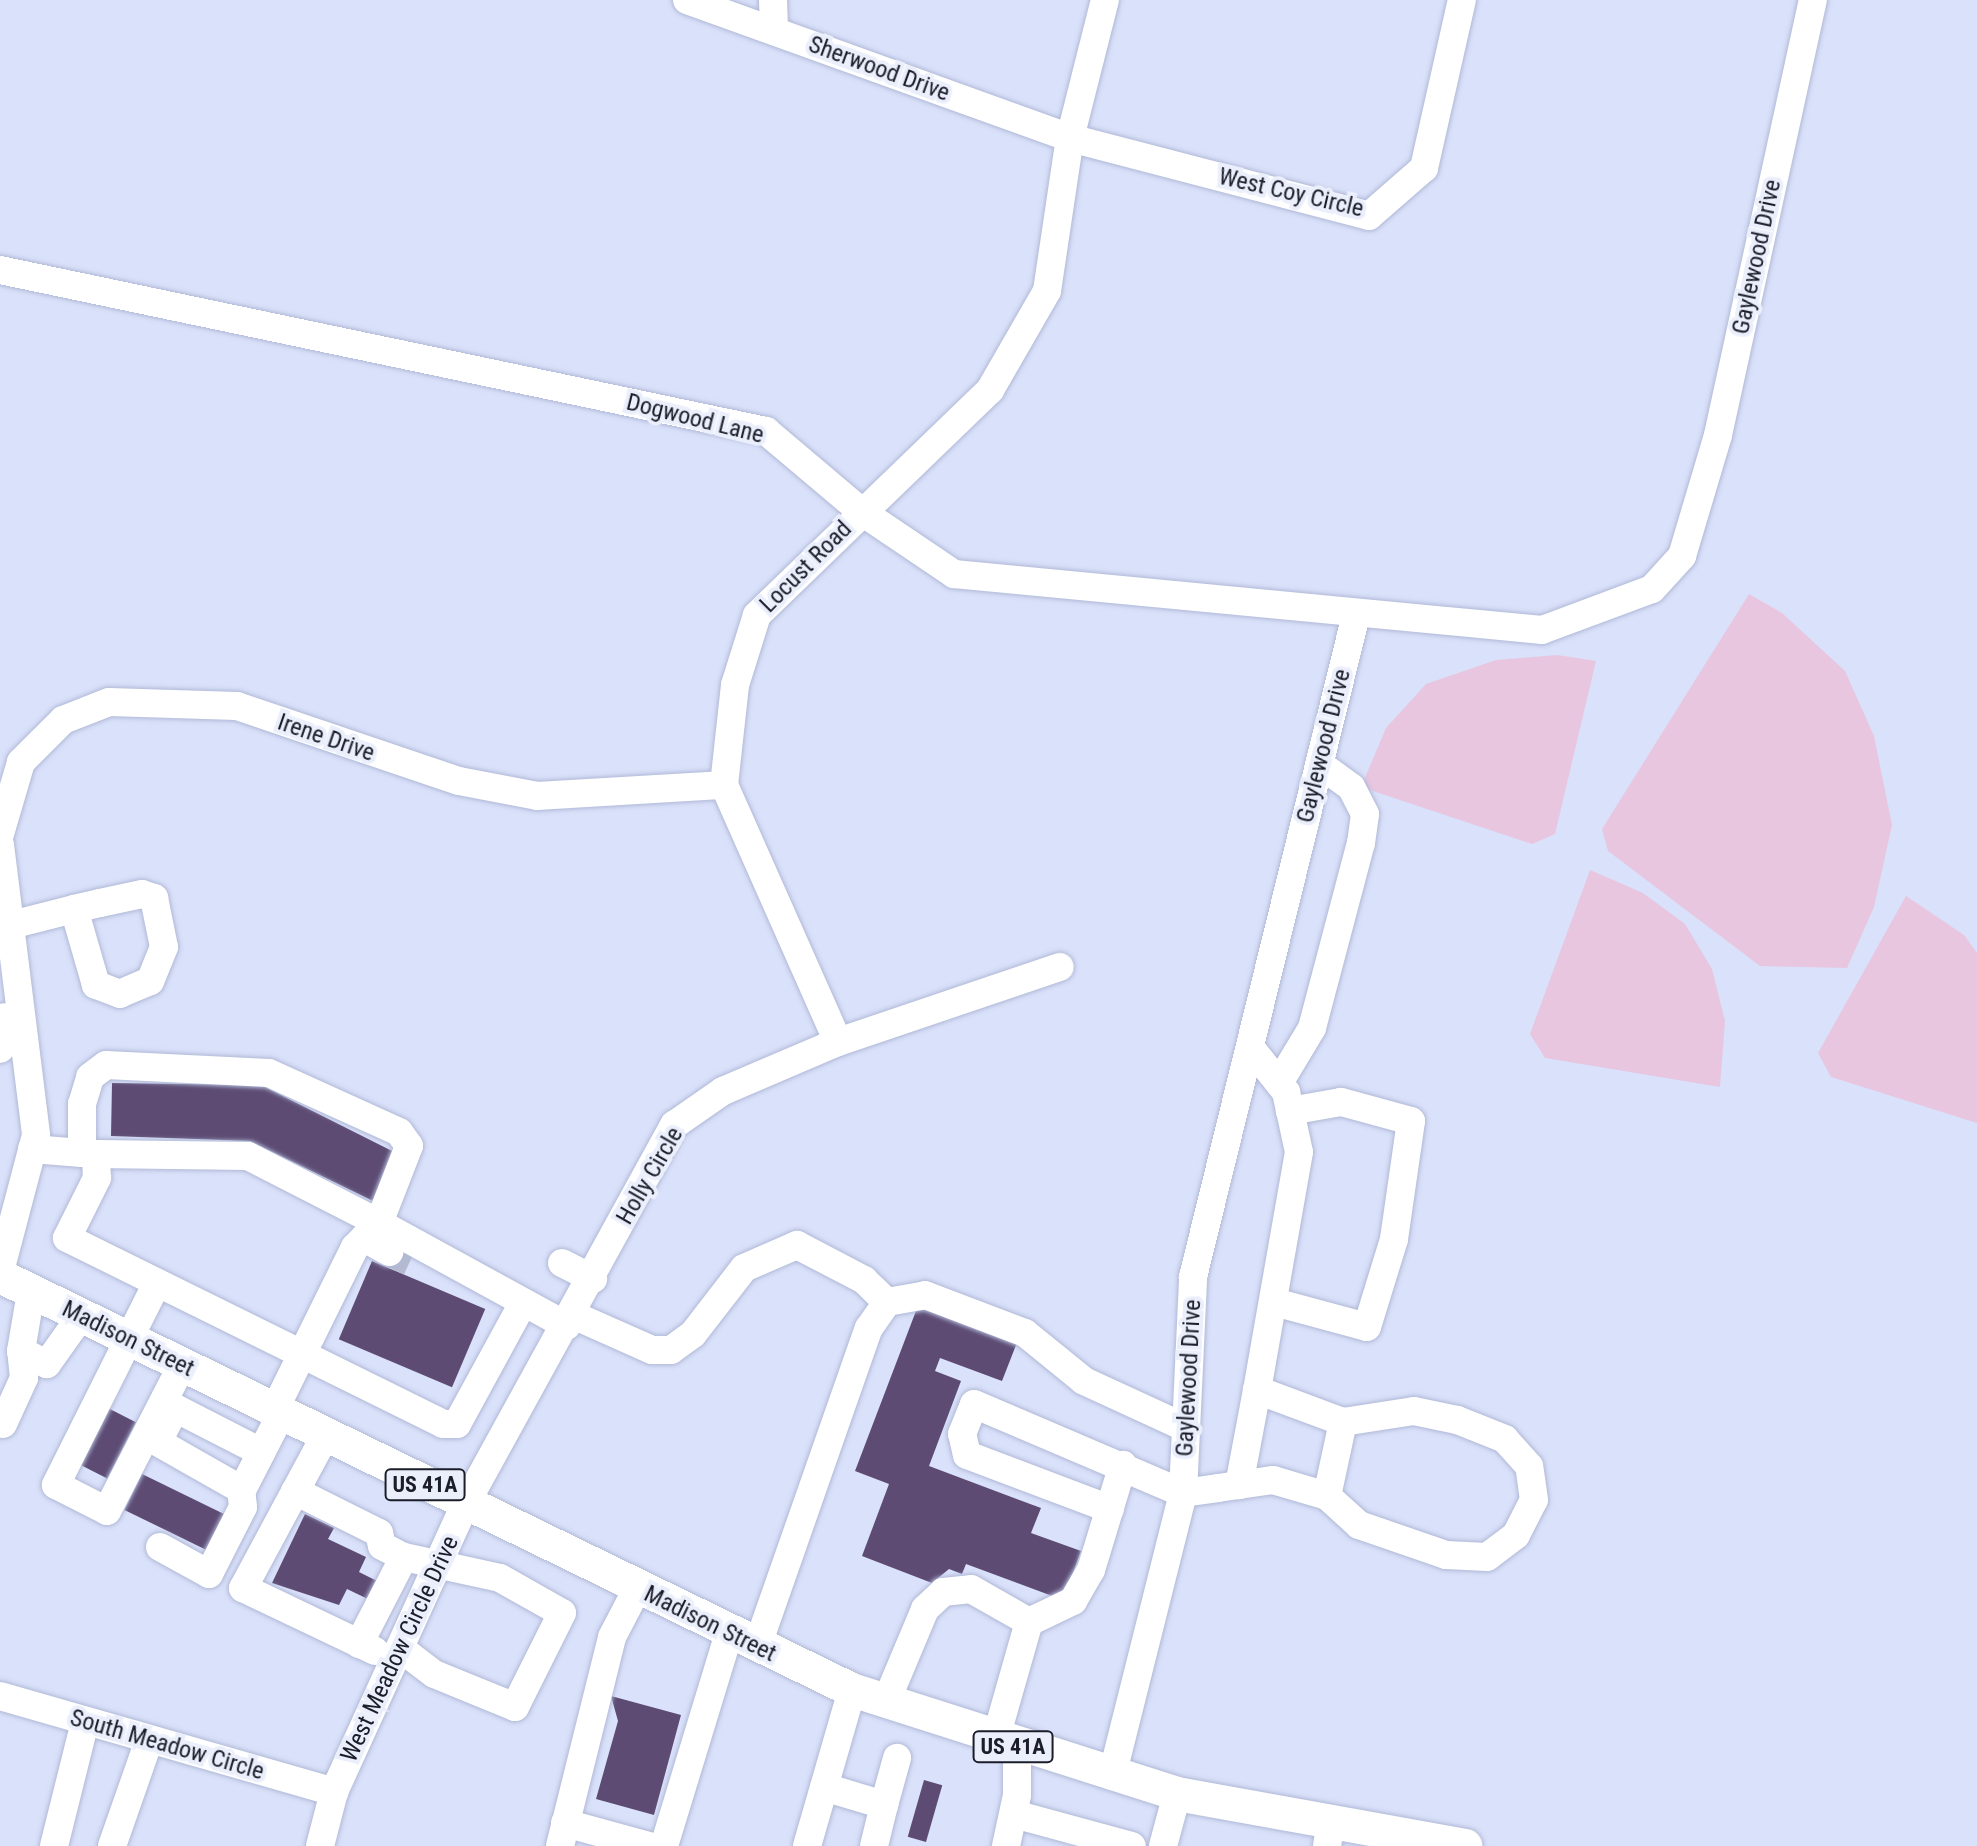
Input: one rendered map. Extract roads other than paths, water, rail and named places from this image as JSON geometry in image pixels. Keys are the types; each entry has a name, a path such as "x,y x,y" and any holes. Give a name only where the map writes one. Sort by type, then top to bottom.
{"main road":[{"name":"Madison Street","path":"0,1274 637,1589 852,1690 1006,1745 1329,1836 1452,1845"}],"street":[{"name":"Sherwood Drive","path":"687,0 1070,138"},
{"path":"773,0 774,30"},
{"name":"Locust Road","path":"724,785 735,685 757,615 990,390 1047,291 1070,138 1105,0"},
{"name":"West Coy Circle","path":"1070,138 1369,216 1424,168 1462,0"},
{"name":"Gaylewood Drive","path":"1112,1776 1183,1493 1193,1277 1356,615 1542,630 1652,589 1682,556 1718,435 1813,0"},
{"name":"Dogwood Lane","path":"0,270 766,431 862,512 954,574 1356,615"},
{"name":"Irene Drive","path":"0,834 21,762 63,720 109,702 237,706 459,781 538,796 724,785"},
{"path":"1279,1083 1312,1028 1361,843 1365,814 1351,787 1319,764"},
{"path":"724,785 838,1042"},
{"path":"0,845 11,925 10,1019 32,1149 9,1196 0,1274"},
{"path":"11,925 74,909"},
{"name":"Holly Circle","path":"465,1505 593,1279 674,1125 723,1091 838,1042 1060,967"},
{"path":"0,1049 10,1019"},
{"path":"1239,1485 1278,1303 1299,1152 1290,1111 1279,1083 1250,1047"},
{"path":"160,1547 209,1574 243,1507 241,1489 304,1355 372,1230 409,1146 399,1132 269,1073 106,1065 90,1077 82,1104 89,1153 97,1178 67,1238 157,1283 304,1355 443,1424 457,1424 516,1300"},
{"path":"1278,1303 1367,1327 1394,1239 1411,1121 1341,1102 1290,1111"},
{"path":"32,1149 248,1156 372,1230 516,1300 652,1350 671,1350 693,1334 744,1268 797,1245 864,1280 887,1302"},
{"path":"372,1230 400,1257 484,1298 516,1300"},
{"path":"562,1263 593,1279"},
{"path":"157,1283 56,1485 107,1511 175,1408 261,1452"},
{"path":"3,1424 24,1378 21,1351 31,1292"},
{"path":"664,1846 869,1328 887,1302 925,1295 1025,1333 1084,1381 1186,1428"},
{"path":"21,1351 47,1364 81,1316"},
{"path":"152,1439 182,1365"},
{"path":"1110,1509 967,1455 962,1434 974,1404 1183,1493 1273,1480 1327,1496 1359,1525 1446,1555 1487,1557 1516,1535 1534,1500 1529,1466 1505,1439 1414,1411 1343,1422 1257,1390"},
{"path":"1327,1496 1343,1422"},
{"path":"295,1491 379,1533 382,1546 404,1557 436,1570 500,1578 562,1613 515,1707 434,1674 397,1654 359,1644 243,1588 295,1491 325,1436"},
{"path":"152,1439 241,1489"},
{"path":"1029,1622 1073,1601 1110,1509 1123,1465"},
{"name":"West Meadow Circle Drive","path":"320,1846 334,1792 465,1505"},
{"path":"359,1644 404,1557"},
{"path":"637,1589 612,1637 562,1835 649,1846"},
{"path":"886,1702 925,1609 943,1592 971,1589 1029,1622"},
{"path":"1006,1846 1014,1814 1006,1745 1029,1622"},
{"path":"807,1846 852,1690"},
{"name":"South Meadow Circle","path":"0,1696 148,1743 334,1792"},
{"path":"54,1846 85,1722"},
{"path":"112,1846 148,1743"},
{"path":"874,1846 897,1758"},
{"path":"824,1787 884,1805"},
{"path":"1163,1846 1177,1794"},
{"path":"1014,1814 1132,1846"}],"tunnel":[{"path":"389,1252 410,1262"}]}
